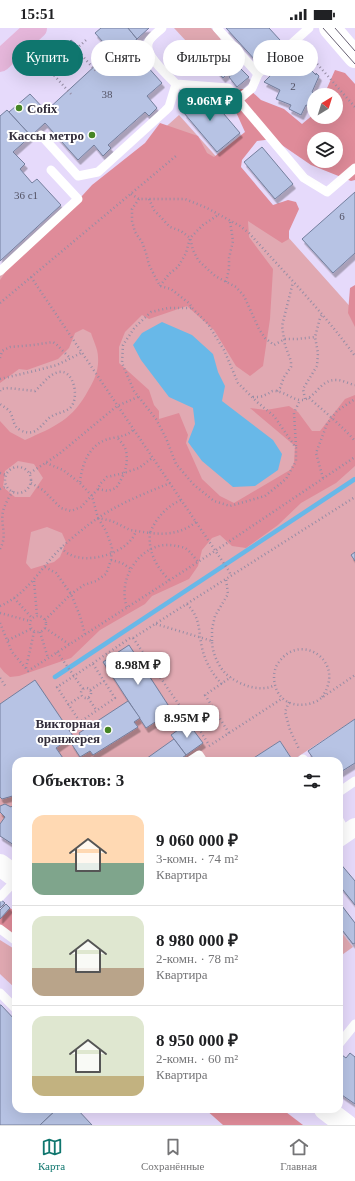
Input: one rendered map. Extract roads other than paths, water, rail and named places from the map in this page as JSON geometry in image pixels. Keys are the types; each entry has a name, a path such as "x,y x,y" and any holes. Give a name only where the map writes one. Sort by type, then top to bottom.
{"main road":[{"path":"0,61 36,28"}],"street":[{"path":"330,28 355,57"},
{"path":"0,865 12,875"},
{"path":"330,1113 346,1125"}],"lane":[{"path":"162,28 150,40 148,49 151,56 176,84 228,88 304,178 327,192 355,168"},
{"path":"217,28 253,68"},
{"path":"296,40 309,28"},
{"path":"238,100 252,88 257,76"},
{"path":"40,135 78,176 98,172 169,107 176,84"},
{"path":"0,271 78,199 51,170"},
{"path":"343,789 355,781"},
{"path":"0,897 12,883"},
{"path":"0,928 12,938"},
{"path":"0,993 12,1005"},
{"path":"343,1039 355,1024"}],"water":[{"path":"162,322 192,335 213,354 218,372 225,386 222,401 273,440 282,454 278,470 255,486 233,487 202,461 188,442 195,424 193,408 169,397 141,360 133,345 142,333"}],"waterway":[{"path":"55,677 355,479"}],"tram line":[{"path":"323,28 355,64"},
{"path":"335,28 355,51"}],"place":[{"name":"Cofix","path":"19,108"},
{"name":"Кассы метро","path":"92,135"},
{"name":"Викторная оранжерея","path":"108,730"}]}
